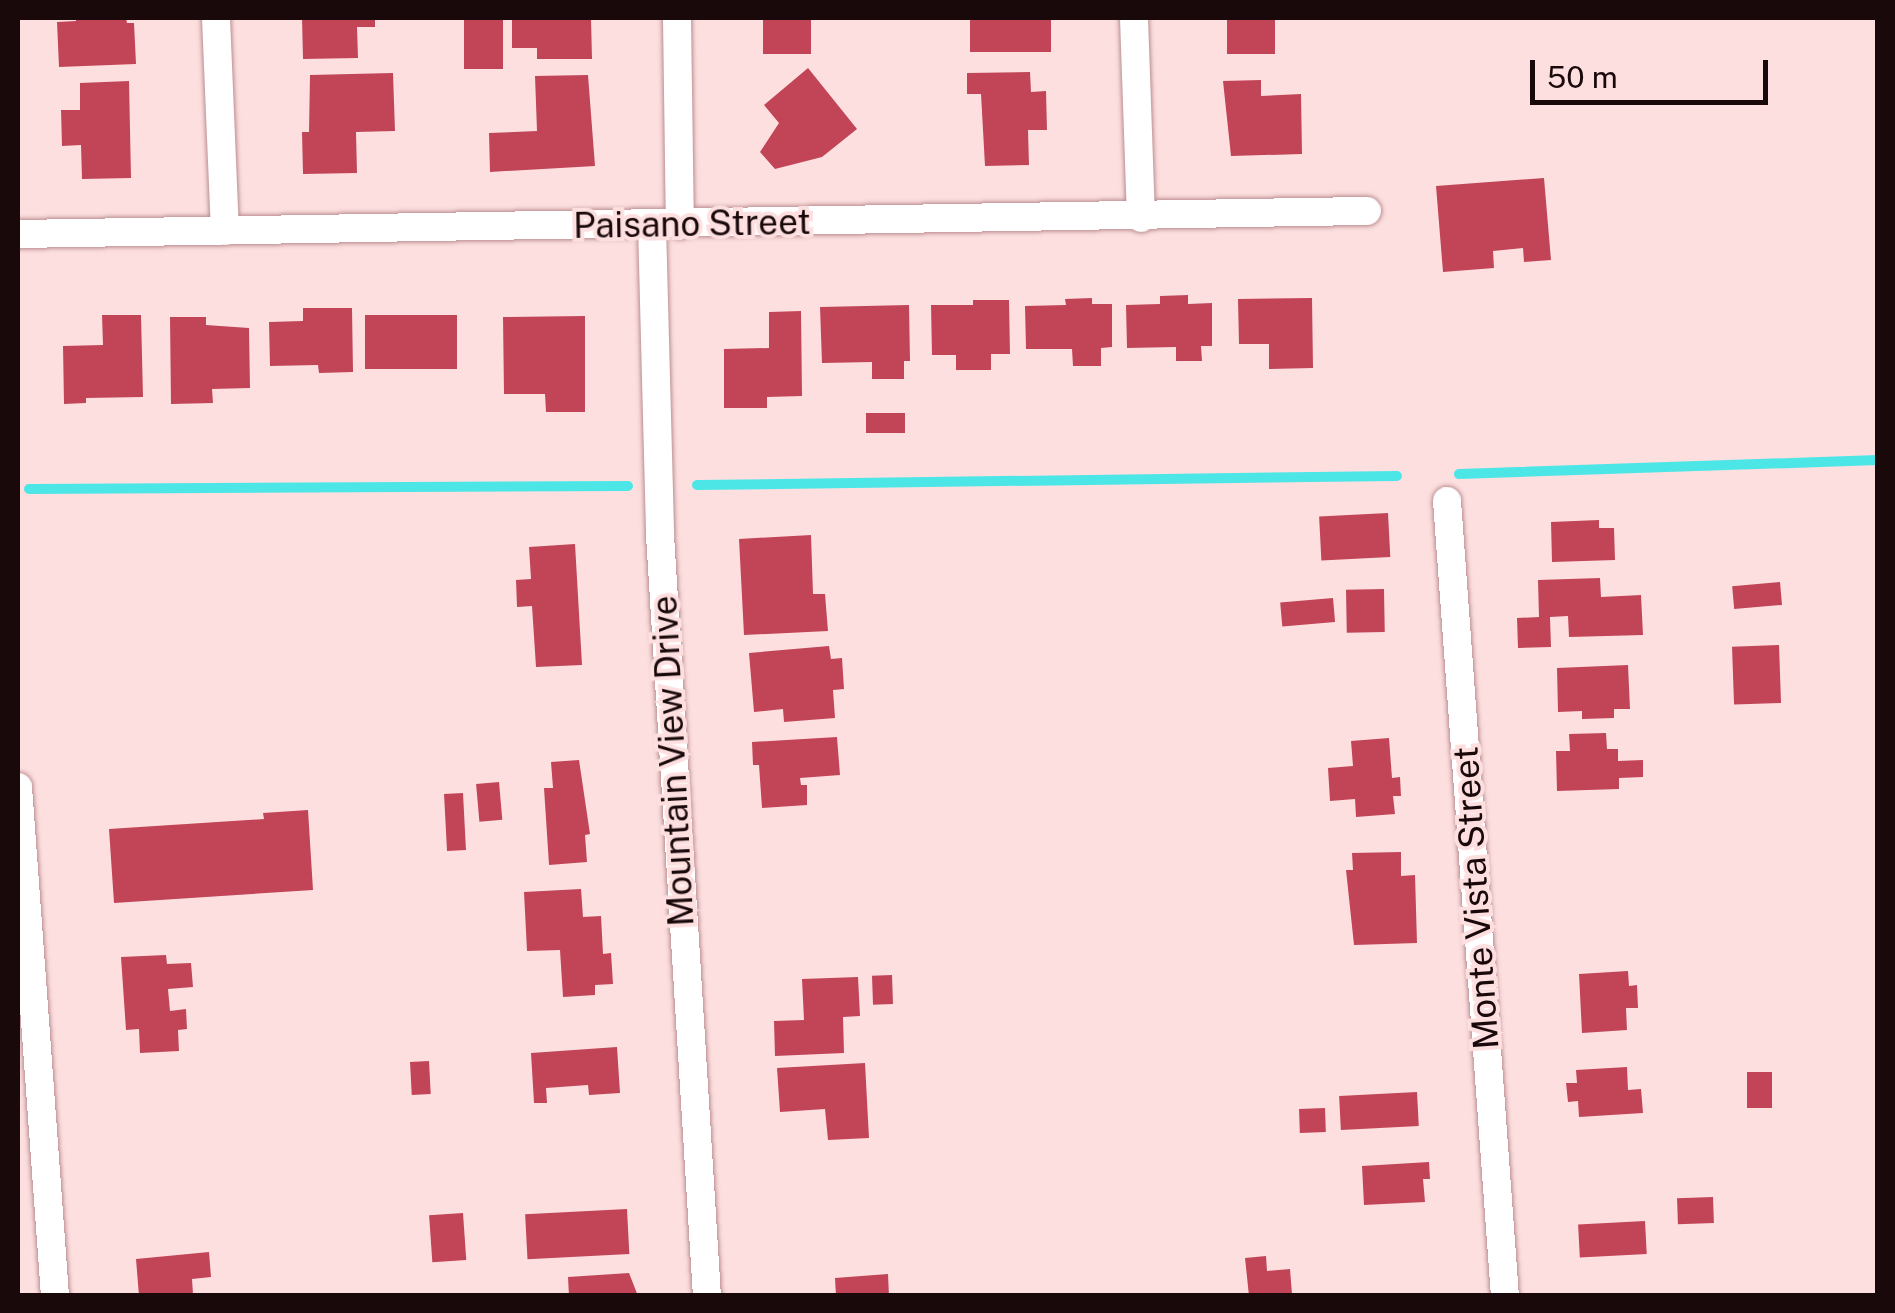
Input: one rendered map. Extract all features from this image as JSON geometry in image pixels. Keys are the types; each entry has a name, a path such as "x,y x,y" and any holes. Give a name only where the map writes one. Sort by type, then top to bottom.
{"street":[{"path":"216,18 225,231"},
{"path":"677,18 680,225"},
{"path":"1134,18 1141,218"},
{"name":"Paisano Street","path":"18,234 1141,218 1367,211"},
{"name":"Mountain View Drive","path":"652,226 661,555 707,1296"},
{"name":"Monte Vista Street","path":"1447,500 1504,1296"},
{"path":"18,787 55,1296"}],"building":[{"path":"126,18 127,23 134,23 136,64 59,67 57,22"},
{"path":"302,18 375,18 375,27 357,27 358,58 303,59"},
{"path":"464,18 503,18 503,69 464,69"},
{"path":"512,18 591,18 592,59 537,59 537,48 512,48"},
{"path":"763,18 811,18 811,54 763,54"},
{"path":"970,18 1051,18 1051,52 970,52"},
{"path":"1227,18 1275,18 1275,54 1227,54"},
{"path":"808,68 857,129 822,157 775,169 760,152 779,123 764,105"},
{"path":"1030,72 1031,92 1046,91 1047,130 1028,130 1029,165 985,166 981,94 967,94 967,73"},
{"path":"393,73 395,131 356,132 357,173 303,174 302,132 309,132 310,75"},
{"path":"588,75 595,166 490,172 489,133 537,131 535,76"},
{"path":"1261,80 1261,96 1301,94 1302,154 1231,156 1223,81"},
{"path":"129,81 131,178 82,179 81,145 62,146 61,110 80,110 80,83"},
{"path":"1544,178 1551,260 1524,262 1523,248 1493,251 1494,268 1443,272 1436,186"},
{"path":"1188,295 1188,304 1212,303 1212,346 1201,346 1202,361 1176,361 1176,347 1127,348 1126,305 1160,304 1160,296"},
{"path":"1092,298 1092,304 1112,304 1112,347 1101,348 1101,366 1073,366 1072,349 1026,349 1025,306 1066,305 1065,299"},
{"path":"1312,298 1313,368 1269,369 1269,344 1239,344 1238,299"},
{"path":"973,300 1009,300 1010,354 991,354 991,370 956,370 956,355 932,355 931,305 973,305"},
{"path":"909,305 910,361 904,361 904,379 872,379 872,362 822,363 820,307"},
{"path":"303,308 352,308 353,372 319,373 318,365 270,366 269,322 303,321"},
{"path":"801,311 802,396 767,397 767,408 724,408 724,349 769,348 769,312"},
{"path":"102,315 141,315 143,397 86,398 86,403 64,404 63,346 103,345"},
{"path":"365,315 457,315 457,369 365,369"},
{"path":"585,316 585,412 546,412 545,394 504,394 503,317"},
{"path":"170,317 206,317 206,325 249,328 250,388 212,389 213,403 171,404"},
{"path":"866,413 905,413 905,433 866,433"},
{"path":"1388,513 1390,557 1321,561 1319,517"},
{"path":"1599,520 1599,528 1614,528 1615,560 1552,562 1551,522"},
{"path":"811,535 813,594 825,594 828,631 744,635 739,539"},
{"path":"575,544 582,665 536,667 532,606 517,607 516,580 531,579 529,547"},
{"path":"1600,578 1601,597 1641,595 1643,635 1569,637 1568,616 1550,617 1551,647 1518,648 1517,618 1539,617 1538,580"},
{"path":"1780,582 1782,605 1734,609 1732,586"},
{"path":"1384,589 1385,632 1347,633 1346,590"},
{"path":"1333,598 1335,622 1282,627 1280,603"},
{"path":"1779,645 1781,703 1734,705 1732,647"},
{"path":"829,646 831,659 842,658 844,689 833,690 835,718 784,722 783,709 754,712 749,653"},
{"path":"1628,665 1630,709 1614,709 1614,718 1582,719 1582,711 1558,712 1557,668"},
{"path":"1606,733 1607,749 1618,749 1618,761 1643,760 1643,777 1619,778 1619,789 1557,791 1556,751 1570,751 1569,734"},
{"path":"837,737 840,775 800,778 801,785 807,785 807,805 762,808 759,765 753,765 752,742"},
{"path":"1389,738 1392,778 1400,777 1401,796 1393,796 1395,814 1356,817 1355,799 1330,801 1328,768 1353,766 1351,741"},
{"path":"579,760 590,834 585,835 587,862 549,865 544,788 553,788 551,762"},
{"path":"499,782 502,820 479,822 476,784"},
{"path":"463,793 466,850 447,851 444,794"},
{"path":"308,810 313,890 114,903 109,829 264,819 263,813"},
{"path":"1401,852 1401,876 1415,875 1417,943 1354,945 1346,870 1353,870 1352,853"},
{"path":"581,889 583,917 601,916 603,954 611,953 613,984 595,985 595,995 563,997 560,950 527,951 524,892"},
{"path":"166,955 167,964 191,963 193,987 168,989 170,1011 186,1009 187,1029 178,1030 179,1051 140,1053 139,1029 126,1030 121,957"},
{"path":"1628,971 1629,986 1637,985 1638,1008 1626,1008 1627,1030 1582,1033 1579,974"},
{"path":"892,975 893,1004 873,1005 872,976"},
{"path":"858,977 860,1016 843,1017 844,1053 775,1056 774,1021 804,1020 802,979"},
{"path":"617,1047 620,1093 589,1095 588,1085 546,1088 547,1103 534,1103 531,1053"},
{"path":"429,1061 431,1094 412,1095 410,1062"},
{"path":"865,1063 869,1138 828,1140 825,1109 780,1112 777,1068"},
{"path":"1627,1067 1628,1090 1641,1089 1643,1113 1579,1117 1578,1101 1568,1102 1566,1083 1577,1083 1576,1070"},
{"path":"1747,1072 1772,1072 1772,1108 1747,1108"},
{"path":"1417,1092 1419,1126 1341,1130 1339,1096"},
{"path":"1325,1108 1326,1132 1300,1133 1299,1109"},
{"path":"1429,1162 1430,1179 1423,1179 1425,1202 1364,1205 1362,1166"},
{"path":"1713,1197 1714,1223 1678,1224 1677,1198"},
{"path":"627,1209 629,1254 527,1259 525,1214"},
{"path":"463,1213 466,1260 432,1262 429,1215"},
{"path":"1645,1221 1647,1254 1580,1257 1578,1225"},
{"path":"209,1252 211,1277 192,1279 193,1294 139,1296 136,1259"},
{"path":"1266,1256 1267,1271 1290,1269 1292,1294 1249,1296 1245,1258"},
{"path":"629,1273 638,1296 569,1296 568,1277"},
{"path":"888,1274 889,1296 836,1296 835,1278"}],"waterway":[{"path":"1459,474 1878,460"},
{"path":"697,485 1397,476"},
{"path":"29,489 628,486"}]}
